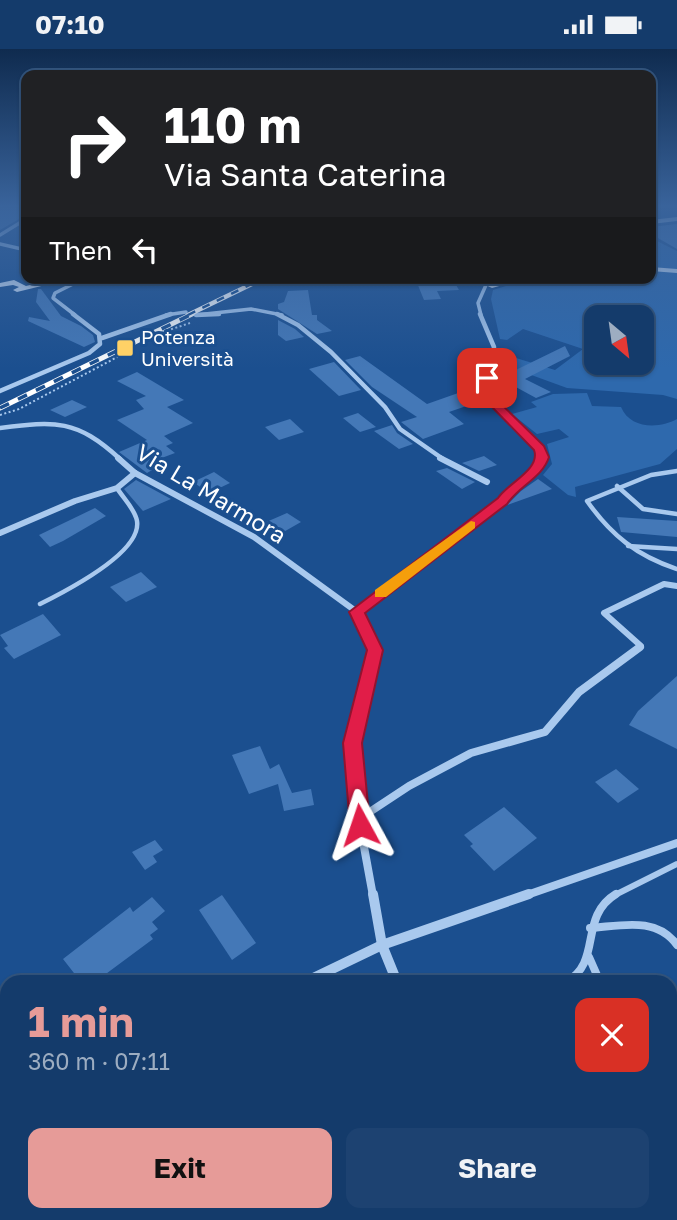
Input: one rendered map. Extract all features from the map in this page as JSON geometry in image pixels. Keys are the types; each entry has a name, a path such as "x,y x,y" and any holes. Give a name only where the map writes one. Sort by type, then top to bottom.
{"main road":[{"path":"656,269 677,271"},
{"path":"17,286 27,284"},
{"path":"2,287 30,284"}],"street":[{"path":"73,284 55,293 53,298 102,338"},
{"path":"394,975 382,945 359,820 352,743 375,650 357,612 503,501 510,489 540,466 543,457 540,449 492,401 487,378 495,355 479,305 484,284"},
{"path":"196,315 205,316 243,309 279,313 309,334 346,369 387,409 400,429 437,457 487,482"},
{"path":"0,391 89,353 102,338 179,311 186,312"},
{"name":"Via La Marmora","path":"0,428 50,422 69,425 111,451 135,473 254,537 357,612"},
{"path":"0,533 117,488 135,473"},
{"path":"359,820 409,786 471,753 545,732 579,692 640,646 604,613 664,584 677,586"},
{"path":"320,975 382,945 677,843"}],"lane":[{"path":"677,471 651,475 587,501 617,540 677,569"},
{"path":"617,487 632,505 644,511 677,514"},
{"path":"40,604 83,581 130,541 137,527 136,516 117,488"},
{"path":"625,545 677,549"},
{"path":"597,975 589,957 590,929 601,904 677,864"},
{"path":"590,929 652,924 665,928 677,944"},
{"path":"578,975 589,957"}],"path":[{"path":"154,335 172,331 205,316"},
{"path":"0,415 19,409 123,354 121,351"}],"shaded area":[{"path":"656,260 677,260 677,399 663,395 567,388 498,363 500,353 555,370 583,349 523,329 507,340 500,339 491,299 493,290 512,284 656,284"},
{"path":"587,393 592,406 621,407 631,420 638,423 654,425 677,419 677,449 660,464 575,487 576,497 568,495 543,475 552,464 547,444 569,437 559,429 537,434 512,414 537,407 531,402 553,394"}],"building":[{"path":"417,284 456,284 459,290 437,291 441,299 424,300"},
{"path":"38,289 41,289 61,316 93,335 95,342 84,347 28,321 29,317 50,321 36,302"},
{"path":"308,290 312,315 317,315 317,320 332,331 317,334 278,309 278,304 284,302 288,291"},
{"path":"278,320 304,337 286,341 278,335"},
{"path":"565,346 570,356 525,379 551,392 536,398 499,378"},
{"path":"360,356 427,404 461,392 478,402 449,412 464,424 423,439 401,422 417,417 372,387 345,360"},
{"path":"334,362 361,390 339,396 309,369"},
{"path":"137,372 184,400 167,407 193,423 164,436 173,443 166,446 175,453 159,459 166,462 147,473 119,452 147,440 117,420 144,409 136,400 146,396 117,381"},
{"path":"72,400 87,407 65,417 50,410"},
{"path":"358,413 376,427 360,432 343,418"},
{"path":"290,419 304,432 279,440 265,427"},
{"path":"392,425 397,433 413,444 399,449 374,431"},
{"path":"484,456 497,465 479,471 462,463"},
{"path":"447,468 475,482 462,489 436,471"},
{"path":"214,472 230,483 209,493 193,482"},
{"path":"538,479 552,489 507,505 521,491"},
{"path":"136,480 171,499 143,511 124,489"},
{"path":"95,508 106,516 63,541 50,547 39,535"},
{"path":"287,513 301,522 280,534 264,523"},
{"path":"617,517 677,521 677,537 621,532"},
{"path":"141,572 157,587 126,602 110,587"},
{"path":"43,614 61,635 14,659 4,648 8,646 0,635"},
{"path":"677,676 677,749 629,725 638,711"},
{"path":"260,746 270,769 279,764 292,793 311,789 314,805 284,811 278,784 249,794 232,755"},
{"path":"616,769 639,789 618,803 595,782"},
{"path":"504,807 537,838 494,871 470,846 473,844 464,835"},
{"path":"155,840 163,850 153,856 157,862 145,870 132,852"},
{"path":"222,895 256,943 232,960 199,910"},
{"path":"152,897 165,911 152,922 158,929 150,935 153,939 104,975 76,975 63,959 130,907 133,912"}],"railway":[{"path":"188,315 252,284"},
{"path":"0,408 192,314"}],"slow traffic":[{"path":"381,594 471,525"}],"place":[{"name":"Potenza Università","path":"125,348"}],"route":[{"path":"360,825 352,743 375,650 357,612 503,501 510,489 540,466 543,457 540,449 492,401 487,378"}]}
